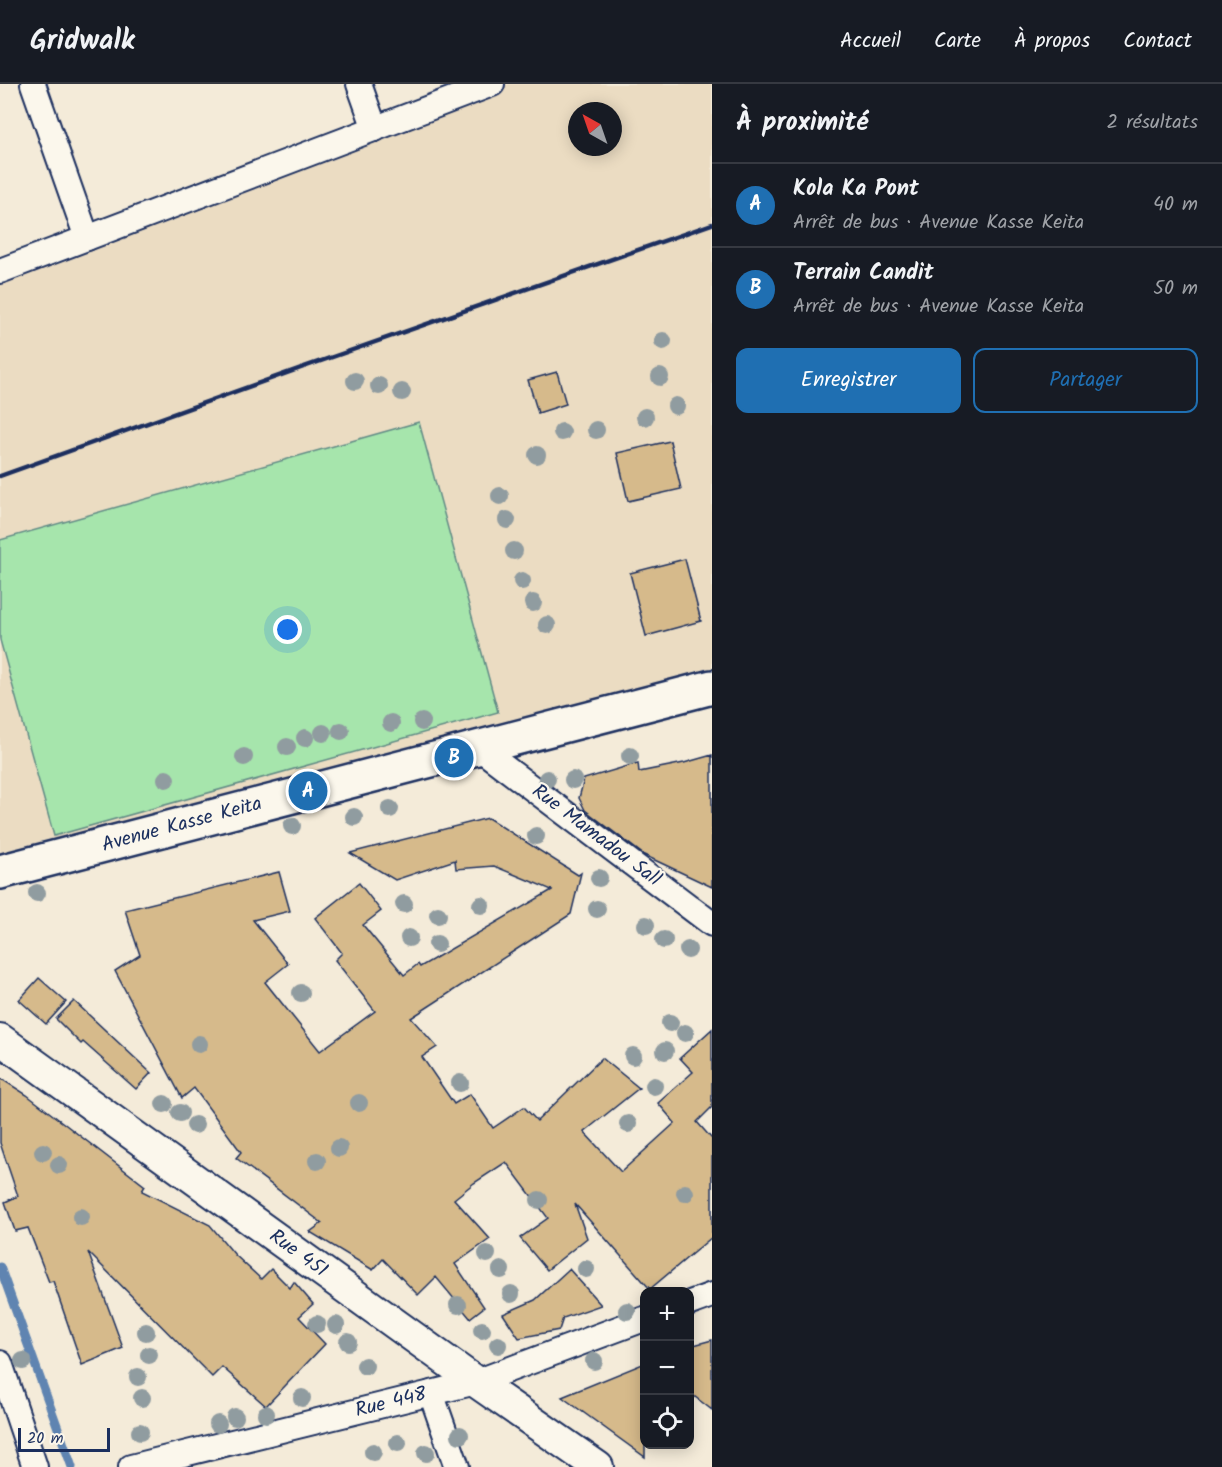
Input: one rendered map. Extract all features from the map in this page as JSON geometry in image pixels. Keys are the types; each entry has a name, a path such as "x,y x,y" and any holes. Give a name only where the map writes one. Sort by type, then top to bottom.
{"main road":[{"name":"Avenue Kasse Keita","path":"0,872 712,687"}],"street":[{"path":"33,84 87,238"},
{"path":"359,84 375,129"},
{"path":"0,271 492,84"},
{"name":"Rue Mamadou Sall","path":"479,748 712,924"},
{"name":"Rue 451","path":"0,1039 476,1382 598,1467"},
{"path":"694,1301 712,1294"},
{"name":"Rue 448","path":"131,1467 476,1382 640,1322"},
{"path":"0,1363 35,1467"},
{"path":"431,1394 457,1467"}],"shaded area":[{"path":"499,84 712,84 712,682 0,868 0,279"}],"green space":[{"path":"419,422 498,712 54,836 0,640 0,540"}],"building":[{"path":"557,372 566,404 538,413 528,380"},
{"path":"670,441 681,489 628,501 617,453"},
{"path":"685,559 701,621 646,636 630,573"},
{"path":"712,755 712,887 644,855 585,810 579,798 584,779 638,763 639,772"},
{"path":"488,818 578,875 581,873 571,914 411,1018 437,1047 422,1057 454,1104 470,1094 493,1128 524,1107 537,1121 602,1058 639,1088 584,1132 621,1172 675,1123 658,1103 693,1072 680,1058 712,1029 712,1107 697,1122 712,1139 712,1237 652,1287 648,1287 575,1204 587,1238 547,1270 520,1238 548,1218 506,1162 454,1199 490,1239 455,1264 484,1307 470,1318 436,1277 418,1295 383,1259 373,1270 310,1232 322,1223 236,1158 241,1152 194,1088 182,1098 115,971 140,955 125,910 279,872 290,911 253,920 288,964 265,982 320,1051 375,1011 335,960 342,953 315,918 359,883 381,911 363,925 404,975 418,964 420,967 552,890 494,866 456,869 455,860 395,880 350,853"},
{"path":"39,978 66,1002 46,1024 19,1000"},
{"path":"74,1001 151,1073 136,1089 83,1042 81,1044 56,1019"},
{"path":"0,1078 27,1095 145,1186 142,1191 210,1225 235,1255 261,1279 271,1269 290,1288 294,1282 313,1304 299,1317 325,1344 266,1406 222,1367 212,1377 88,1252 123,1348 82,1365 53,1281 49,1282 28,1228 15,1231 5,1202 18,1196 0,1143"},
{"path":"569,1269 601,1305 563,1318 559,1330 519,1338 503,1314 535,1300"},
{"path":"712,1340 712,1410 694,1396 694,1345"},
{"path":"640,1365 640,1449 645,1449 645,1457 562,1397"}],"waterway":[{"path":"0,1267 72,1467"}],"railway":[{"path":"0,476 712,224"}],"place":[{"name":"Terrain Candit","path":"454,758"},
{"name":"Kola Ka Pont","path":"308,791"}]}
